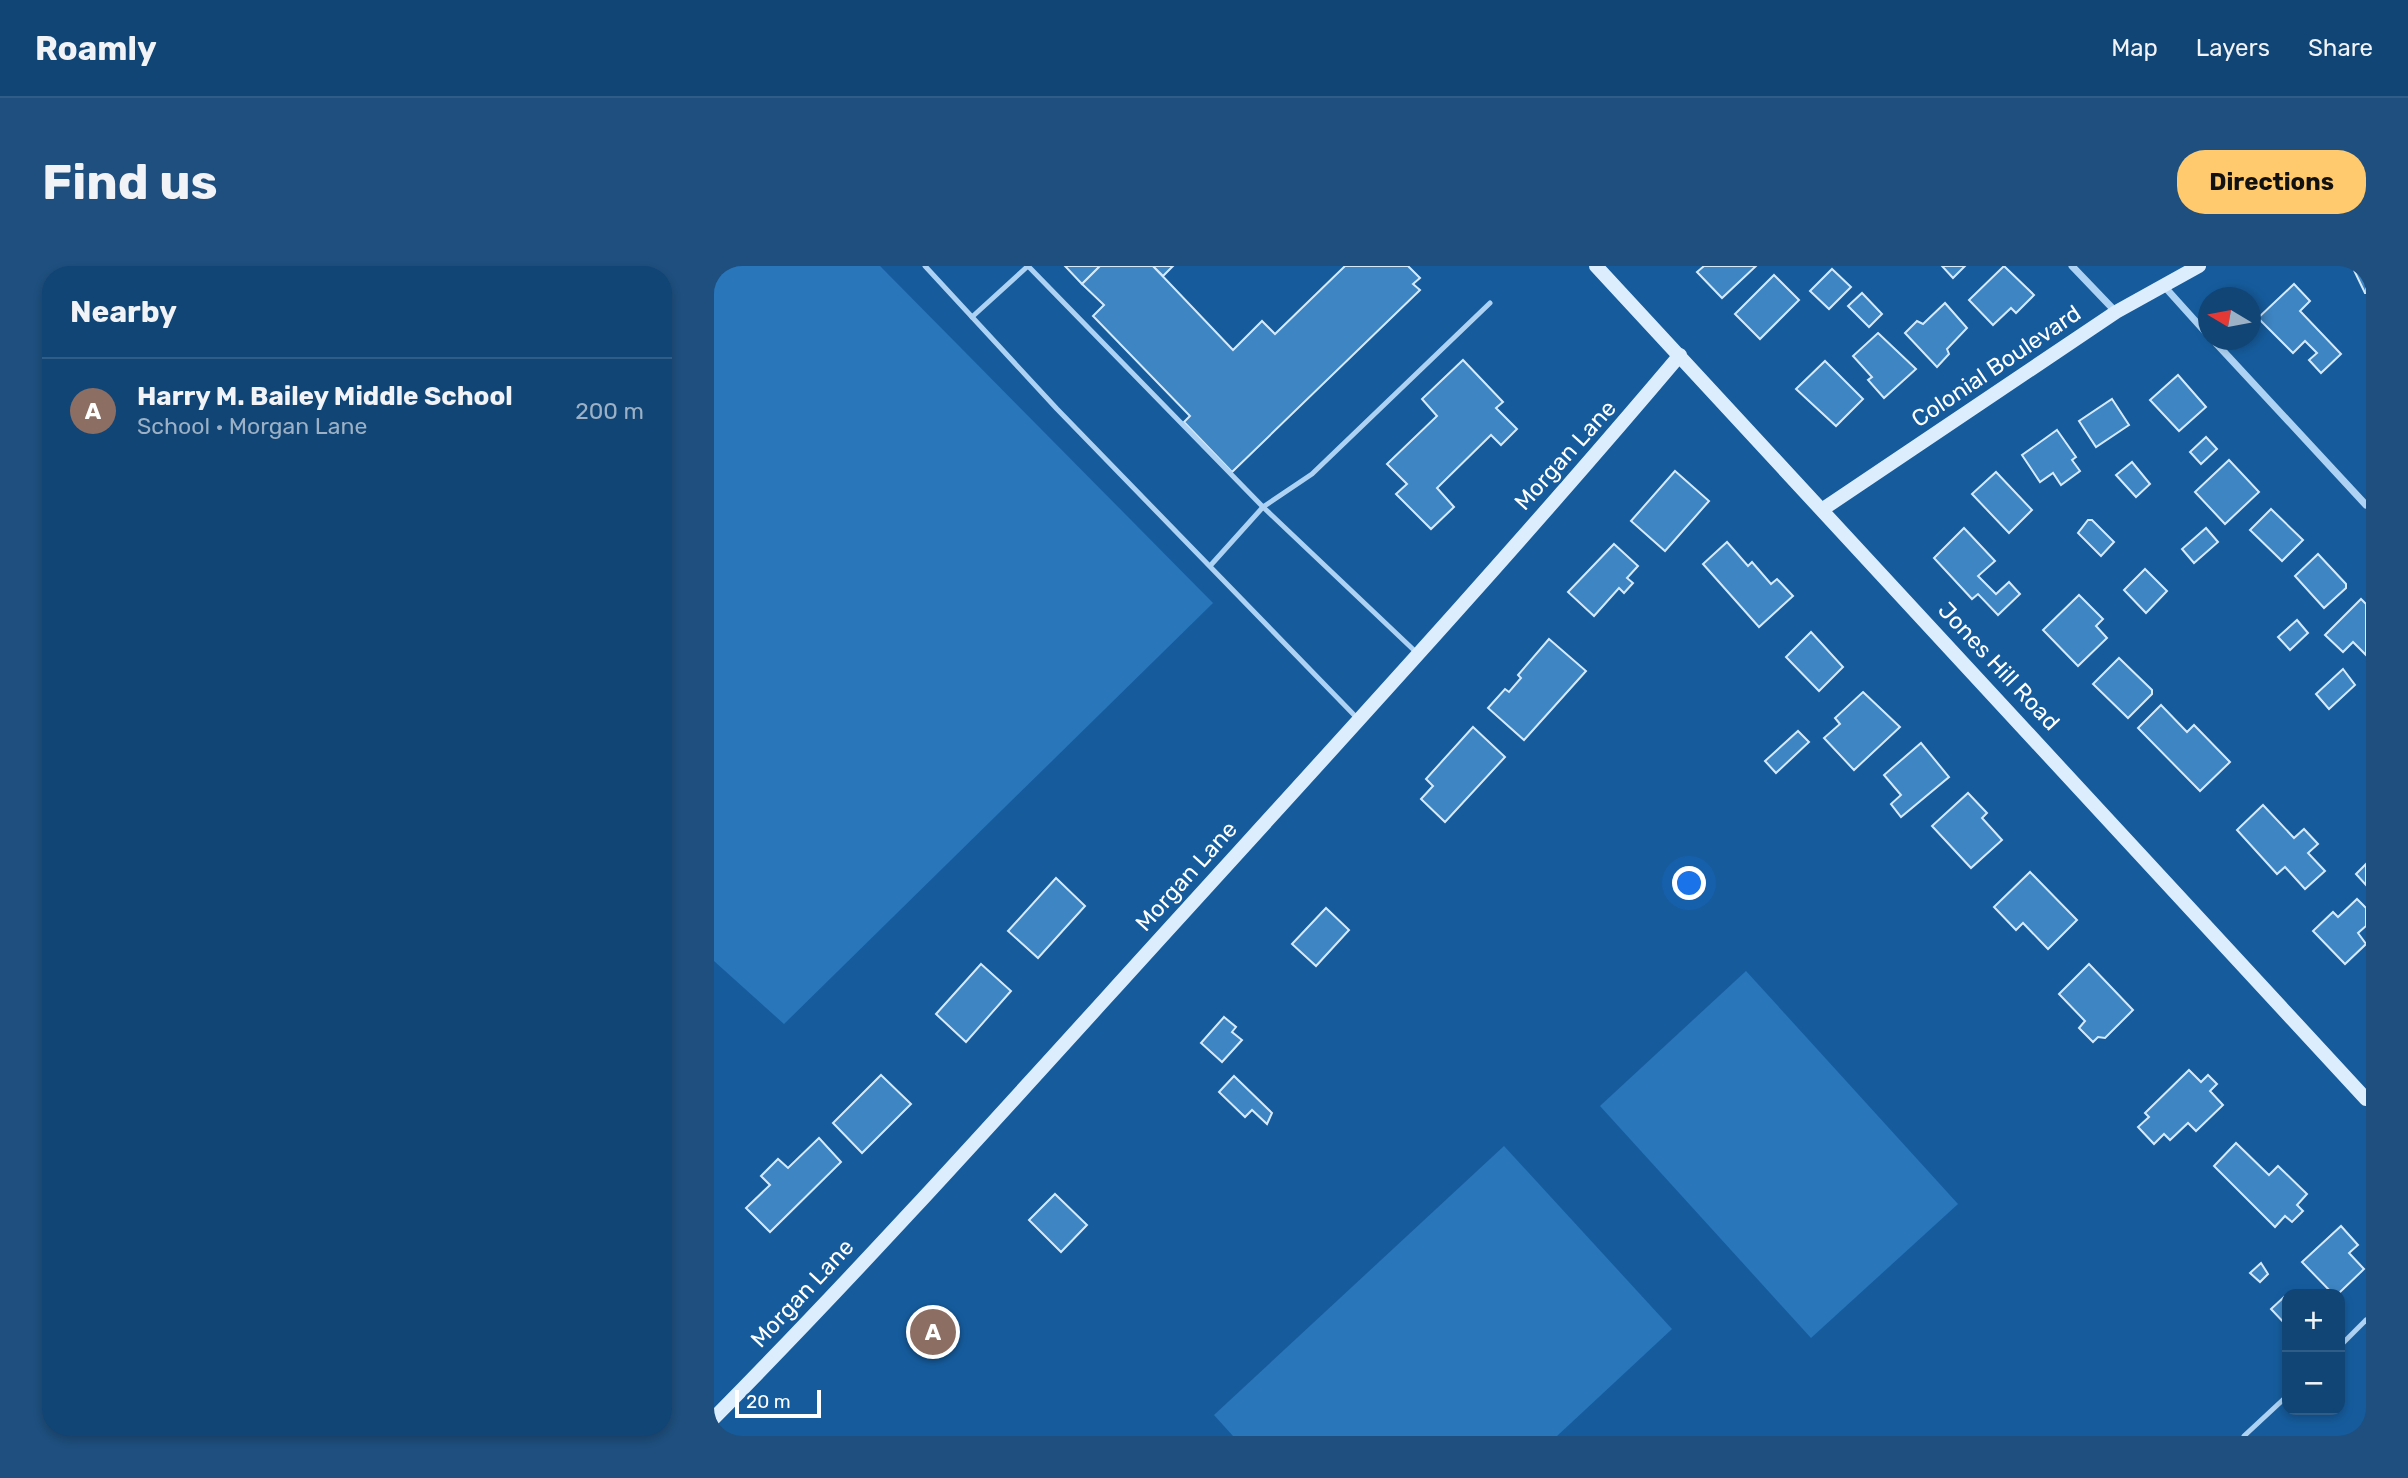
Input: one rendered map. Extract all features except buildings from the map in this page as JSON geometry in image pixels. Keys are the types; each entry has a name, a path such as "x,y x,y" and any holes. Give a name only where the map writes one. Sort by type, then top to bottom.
{"street":[{"name":"Jones Hill Road","path":"1596,266 2366,1099"},
{"path":"2072,266 2116,312"},
{"name":"Colonial Boulevard","path":"1823,509 2116,312 2199,266"},
{"path":"2162,285 2198,324"},
{"path":"2222,350 2366,505"},
{"name":"Morgan Lane","path":"714,1418 1041,1070 1418,654 1618,430 1680,355"}],"lane":[{"path":"925,266 1359,719"},
{"path":"972,317 1028,266 1263,507 1418,654"},
{"path":"1210,566 1263,507 1312,474 1490,303"},
{"path":"2345,1341 2366,1320"},
{"path":"2244,1436 2282,1401"}],"shaded area":[{"path":"714,266 880,266 1213,603 784,1024 714,961"},
{"path":"1746,971 1958,1204 1811,1338 1600,1106"},
{"path":"1504,1146 1672,1329 1557,1436 1233,1436 1214,1415"}],"place":[{"name":"Harry M. Bailey Middle School","path":"933,1332"}]}
